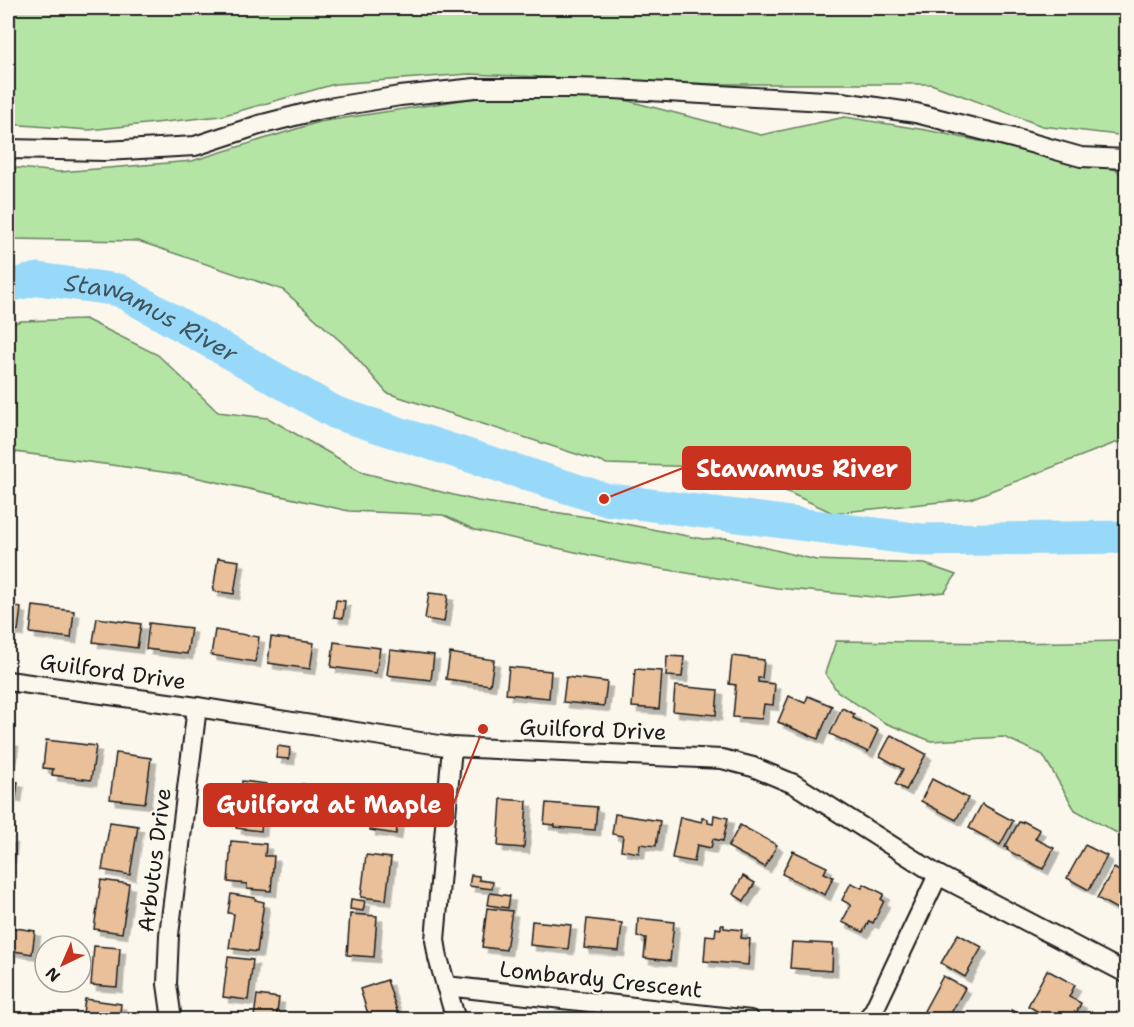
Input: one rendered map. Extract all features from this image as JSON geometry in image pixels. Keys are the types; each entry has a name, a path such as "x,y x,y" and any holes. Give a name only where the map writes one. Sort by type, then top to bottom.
{"street":[{"path":"8,149 105,151 195,146 259,125 322,109 399,96 475,88 568,88 842,102 916,113 1081,157 1126,159"},
{"name":"Guilford Drive","path":"8,681 197,706 452,747 733,761 794,784 938,875 1126,973"},
{"name":"Arbutus Drive","path":"172,1020 167,984 169,935 197,706"},
{"path":"452,747 435,940 456,1020"},
{"path":"866,1020 873,1012 938,875"},
{"name":"Lombardy Crescent","path":"446,986 750,1020"}],"green space":[{"path":"8,8 1126,8 1126,136 1042,126 931,84 715,84 469,74 335,84 221,116 89,130 8,124"},
{"path":"613,97 761,135 845,117 926,130 1114,169 1126,177 1126,441 1115,443 970,499 833,513 736,468 607,464 387,393 348,348 283,290 138,241 8,239 8,167 60,172 192,161 319,122 475,98"},
{"path":"85,319 158,355 218,412 268,418 364,473 478,501 594,518 703,539 726,538 816,560 925,564 956,575 945,592 885,598 777,588 621,562 475,530 443,515 349,511 185,475 8,451 8,325 21,321"},
{"path":"836,641 1007,643 1126,641 1126,838 1075,810 1043,755 1004,737 931,741 885,723 837,691 825,673"}],"building":[{"path":"218,558 239,561 234,594 213,591"},
{"path":"429,593 448,595 444,622 425,619"},
{"path":"336,600 345,601 343,618 334,617"},
{"path":"8,605 21,608 18,631 8,630"},
{"path":"33,606 74,611 71,638 30,633"},
{"path":"97,618 141,624 137,648 93,642"},
{"path":"149,623 191,628 187,654 146,649"},
{"path":"215,630 259,637 255,662 211,655"},
{"path":"271,637 314,643 310,669 268,663"},
{"path":"334,642 380,648 376,673 331,667"},
{"path":"390,650 434,655 431,680 387,675"},
{"path":"450,653 494,660 490,685 446,679"},
{"path":"667,656 684,657 682,677 666,676"},
{"path":"732,656 764,660 762,678 758,678 758,682 775,684 773,705 764,704 762,719 733,717 736,685 729,684"},
{"path":"509,667 551,671 549,698 506,694"},
{"path":"635,669 662,671 659,709 632,707"},
{"path":"566,677 607,682 604,706 563,702"},
{"path":"675,686 718,690 716,715 673,711"},
{"path":"789,696 805,703 808,696 832,706 818,739 778,722"},
{"path":"842,708 854,714 853,718 878,730 868,752 830,734"},
{"path":"891,735 926,754 906,790 895,784 903,769 880,756"},
{"path":"8,740 13,741 8,781"},
{"path":"46,740 96,746 91,780 52,775 53,769 43,768"},
{"path":"278,746 290,748 289,759 276,758"},
{"path":"116,753 151,758 145,803 110,799"},
{"path":"932,779 968,798 956,820 921,801"},
{"path":"8,781 18,782 16,797 8,796"},
{"path":"242,781 266,784 261,831 236,828"},
{"path":"302,784 345,791 340,816 298,809"},
{"path":"376,790 402,794 396,834 370,830"},
{"path":"501,799 527,801 524,848 498,846"},
{"path":"546,803 597,807 595,830 544,824"},
{"path":"982,804 1013,821 1000,845 969,828"},
{"path":"615,814 660,821 656,846 640,844 639,853 621,850 623,836 612,834"},
{"path":"714,815 728,818 723,841 713,839 711,848 697,845 694,862 672,858 680,817 702,822 702,818 708,819 708,823 713,824"},
{"path":"1023,821 1040,830 1035,839 1054,848 1043,869 1005,847 1019,822"},
{"path":"110,822 138,826 130,875 102,870"},
{"path":"740,825 777,845 765,867 728,847"},
{"path":"8,838 12,838 10,857 8,856"},
{"path":"231,841 266,844 265,856 274,856 271,891 247,889 247,884 228,882"},
{"path":"1085,845 1107,856 1089,890 1067,878"},
{"path":"793,851 827,867 824,873 833,877 825,895 782,874"},
{"path":"366,855 391,858 386,900 361,897"},
{"path":"1114,868 1126,875 1126,914 1097,898"},
{"path":"471,875 479,876 479,880 493,882 492,889 469,886"},
{"path":"743,876 755,883 744,901 733,894"},
{"path":"101,880 129,884 122,933 94,929"},
{"path":"851,883 862,888 864,884 884,894 881,899 884,901 873,923 869,921 863,932 842,922 851,905 842,900"},
{"path":"490,893 510,896 508,908 488,905"},
{"path":"231,894 264,902 257,952 229,948 234,914 228,913"},
{"path":"351,899 365,901 363,911 350,909"},
{"path":"487,908 512,911 506,950 482,947"},
{"path":"350,914 377,916 374,957 347,955"},
{"path":"638,918 674,922 670,961 644,958 646,938 637,937"},
{"path":"587,919 622,923 619,951 584,948"},
{"path":"532,921 571,925 568,949 530,945"},
{"path":"721,925 724,925 724,928 742,930 741,938 750,939 748,965 704,961 706,935 715,936 716,928 721,929"},
{"path":"9,927 35,931 32,954 8,950"},
{"path":"958,934 982,947 965,977 941,963"},
{"path":"792,942 833,944 832,971 790,968"},
{"path":"94,946 120,948 117,987 93,985"},
{"path":"228,957 253,960 248,1000 223,997"},
{"path":"1047,970 1075,985 1069,997 1081,1003 1073,1020 1053,1020 1028,1006"},
{"path":"943,976 965,988 947,1020 940,1020 924,1011"},
{"path":"387,980 400,1020 370,1020 360,989"},
{"path":"257,995 279,998 276,1020 254,1017"},
{"path":"85,999 121,1004 119,1020 82,1020"},
{"path":"1011,1010 1024,1016 1022,1020 1007,1018"}],"waterway":[{"name":"Stawamus River","path":"8,286 38,279 119,290 336,413 604,499 923,540 1126,537"}],"place":[{"name":"Stawamus River","path":"604,499"},
{"name":"Guilford at Maple","path":"483,729"}]}
